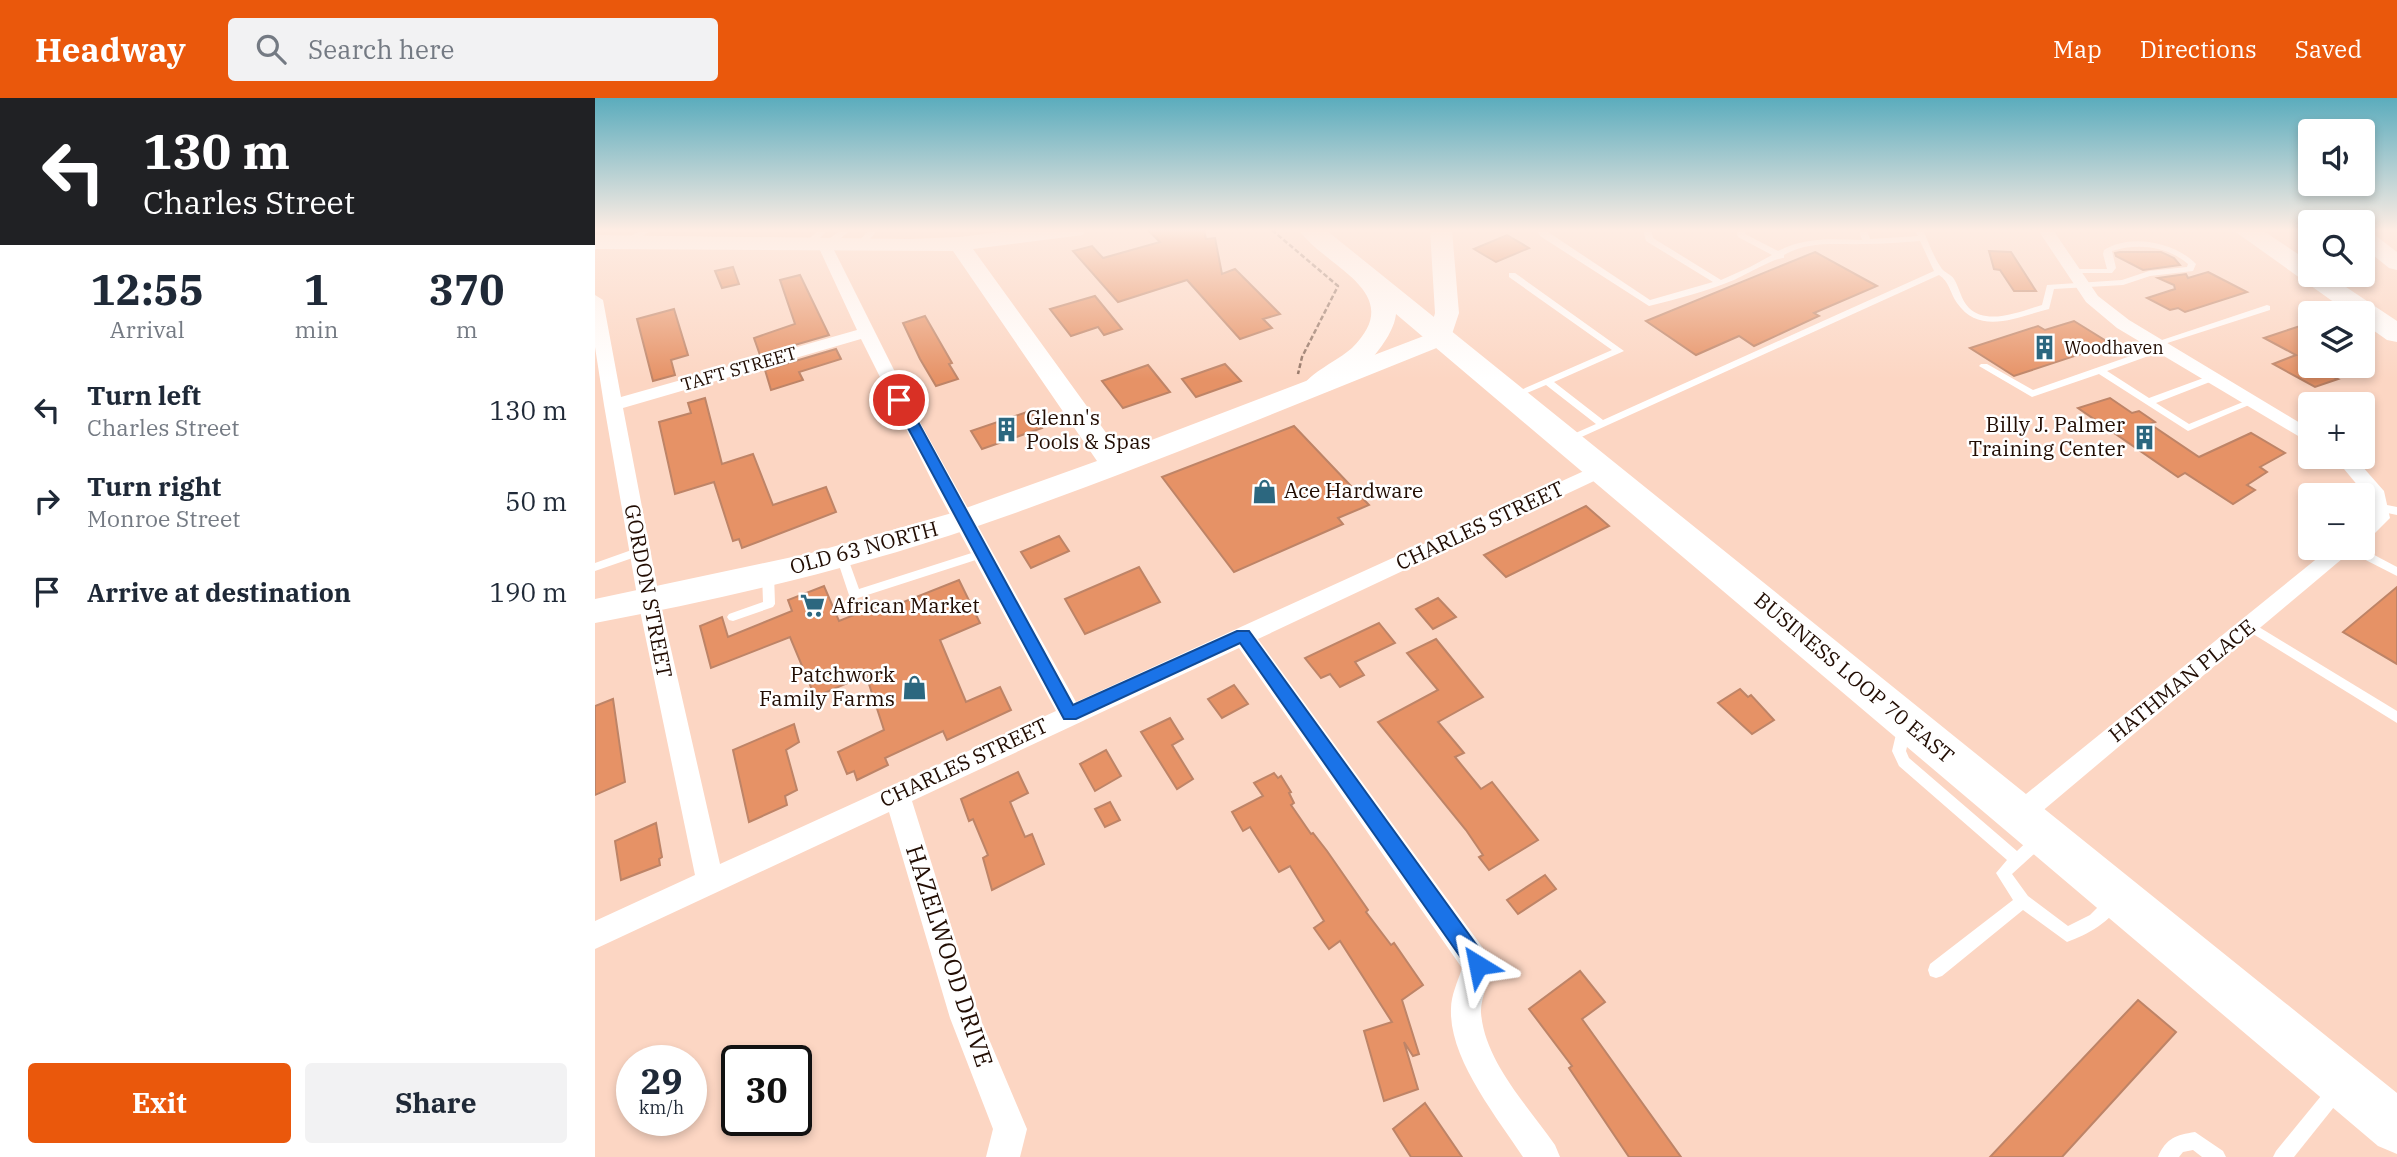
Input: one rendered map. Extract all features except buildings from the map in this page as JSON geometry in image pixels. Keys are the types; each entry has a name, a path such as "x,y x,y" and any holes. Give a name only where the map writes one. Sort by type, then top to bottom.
{"highway":[{"path":"2330,287 2397,334"},
{"path":"2369,287 2397,304"}],"main road":[{"path":"994,279 1114,465"},
{"path":"1440,338 1447,313 1445,279"},
{"path":"1302,384 1352,361 1378,337 1383,306 1374,281"},
{"name":"BUSINESS LOOP 70 EAST","path":"1374,281 1906,721 1970,796 2032,825 2397,1127"},
{"name":"OLD 63 NORTH","path":"595,611 842,556 963,520 1114,465 1302,384 1440,338"}],"street":[{"path":"838,279 981,554 1070,714"},
{"path":"2079,279 2092,299 2123,324 2298,430"},
{"name":"GORDON STREET","path":"595,300 600,358 613,405 649,601 710,881"},
{"name":"TAFT STREET","path":"613,405 865,333"},
{"path":"2354,469 2387,509 2375,522"},
{"name":"CHARLES STREET","path":"595,935 1602,470"},
{"name":"HATHMAN PLACE","path":"2032,825 2249,626 2329,560"},
{"path":"1243,635 1478,965 1465,1010 1470,1039 1483,1065 1543,1157"},
{"name":"HAZELWOOD DRIVE","path":"897,794 939,925 965,1018 1010,1129 1003,1157"}],"lane":[{"path":"1512,397 1619,351 1519,279"},
{"path":"1613,279 1649,303 1691,294 1728,279"},
{"path":"1714,279 1720,283"},
{"path":"1566,440 1923,279"},
{"path":"1950,279 1958,302 1973,317 1988,321 2046,307 2050,287 2074,279"},
{"path":"2094,279 2123,282 2131,279"},
{"path":"1984,366 2032,394 2267,307"},
{"path":"2100,370 2188,428 2251,401"},
{"path":"2148,402 2212,378"},
{"path":"1548,382 1602,424"},
{"path":"595,567 640,551"},
{"path":"842,556 855,595 981,554"},
{"path":"2374,560 2397,572"},
{"path":"733,617 769,604 768,574"},
{"path":"2249,626 2397,718"},
{"path":"1970,796 2016,859"},
{"path":"2032,825 2016,859 2003,873 2023,901 2067,935 2095,920 2119,897"},
{"path":"1936,970 2023,901"},
{"path":"2289,1154 2343,1082"},
{"path":"2167,1157 2178,1144 2195,1141 2217,1157"}],"path":[{"path":"1302,384 1298,376 1302,357 1338,286 1330,279"}],"place":[{"name":"Woodhaven","path":"2044,348"},
{"name":"Glenn's Pools & Spas","path":"1006,430"},
{"name":"Billy J. Palmer Training Center","path":"2145,437"},
{"name":"Ace Hardware","path":"1264,491"},
{"name":"African Market","path":"812,606"},
{"name":"Patchwork Family Farms","path":"915,687"}],"route":[{"path":"899,400 1070,714 1243,635 1478,965"}]}
